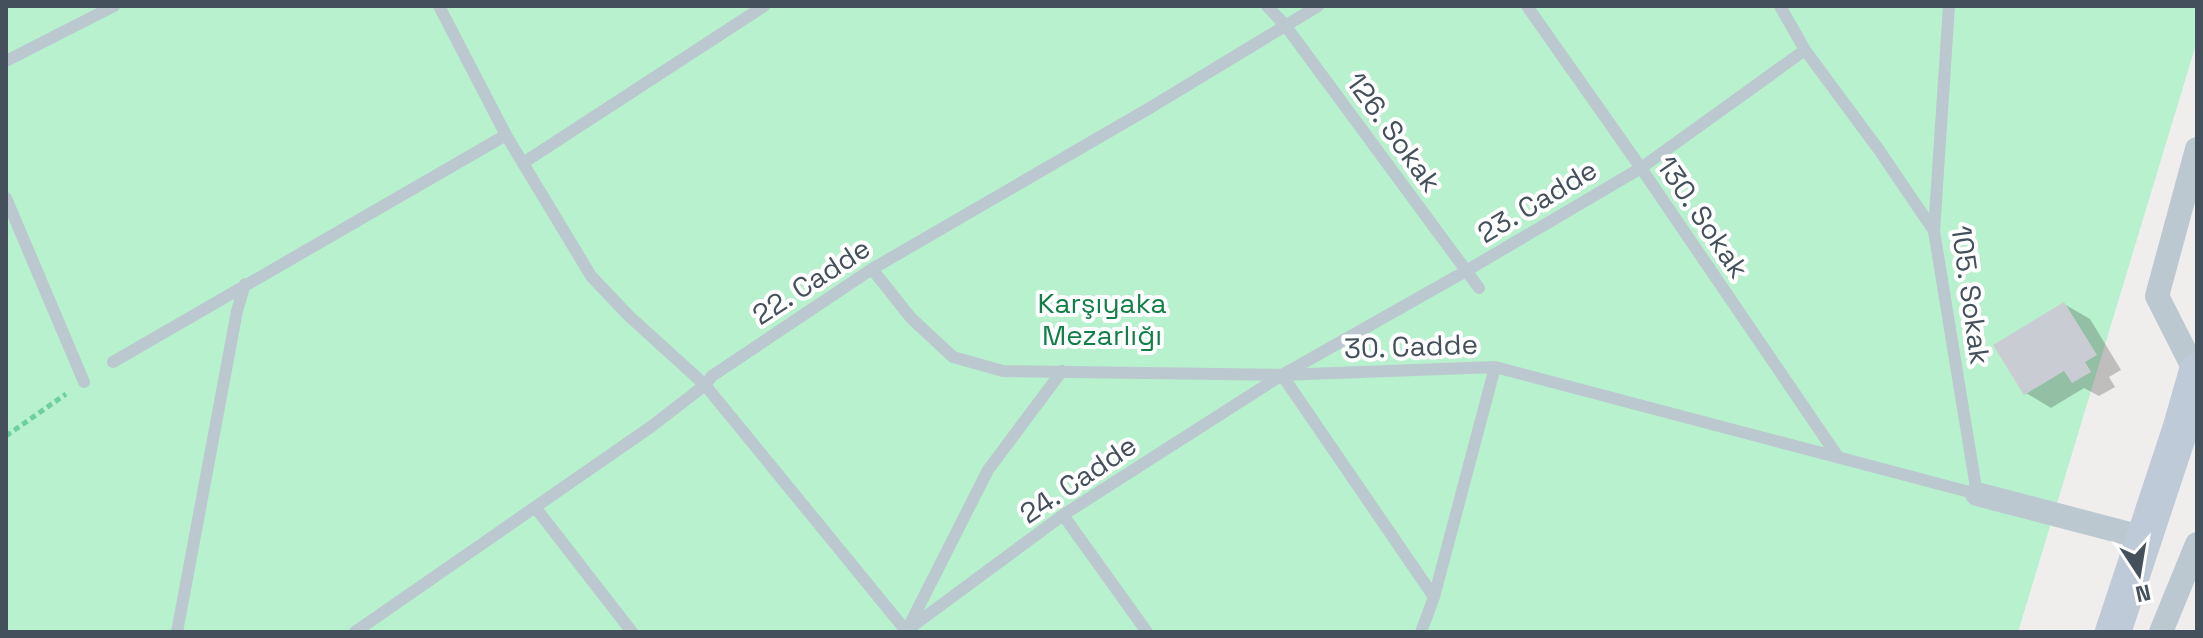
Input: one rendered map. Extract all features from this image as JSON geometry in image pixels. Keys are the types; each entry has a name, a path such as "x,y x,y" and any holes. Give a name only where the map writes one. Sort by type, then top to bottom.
{"main road":[{"path":"2113,632 2197,372"}],"street":[{"path":"2197,149 2157,296 2197,372"},
{"path":"1977,494 2145,538"},
{"path":"2161,632 2197,544"}],"lane":[{"path":"6,61 114,6"},
{"path":"439,6 506,135 591,276 629,316 705,385 906,632 988,470 1062,371"},
{"path":"523,163 764,6"},
{"name":"126. Sokak","path":"1267,6 1285,25 1479,288"},
{"name":"22. Cadde","path":"355,632 652,426 705,385 712,376 872,269 1318,6"},
{"name":"130. Sokak","path":"1527,6 1838,457"},
{"path":"1780,6 1805,50 1934,231"},
{"name":"105. Sokak","path":"1949,6 1934,231 1977,494"},
{"name":"23. Cadde","path":"1282,375 1641,168 1805,50"},
{"path":"113,362 506,135"},
{"path":"6,198 84,382"},
{"name":"30. Cadde","path":"872,269 911,318 953,357 1003,371 1282,375 1495,367 1977,494"},
{"path":"177,632 237,311 245,284"},
{"path":"1421,632 1434,597 1495,367"},
{"path":"1282,375 1434,597"},
{"name":"24. Cadde","path":"906,632 1063,515 1282,375"},
{"path":"535,507 632,632"},
{"path":"1063,515 1147,632"}],"path":[{"path":"6,436 84,382"}],"green space":[{"name":"Karşıyaka Mezarlığı","path":"6,6 2197,6 2197,41 2018,632 6,632"}],"building":[{"path":"2064,302 2097,355 2085,362 2091,372 2072,383 2064,371 2024,395 1993,345"}]}
